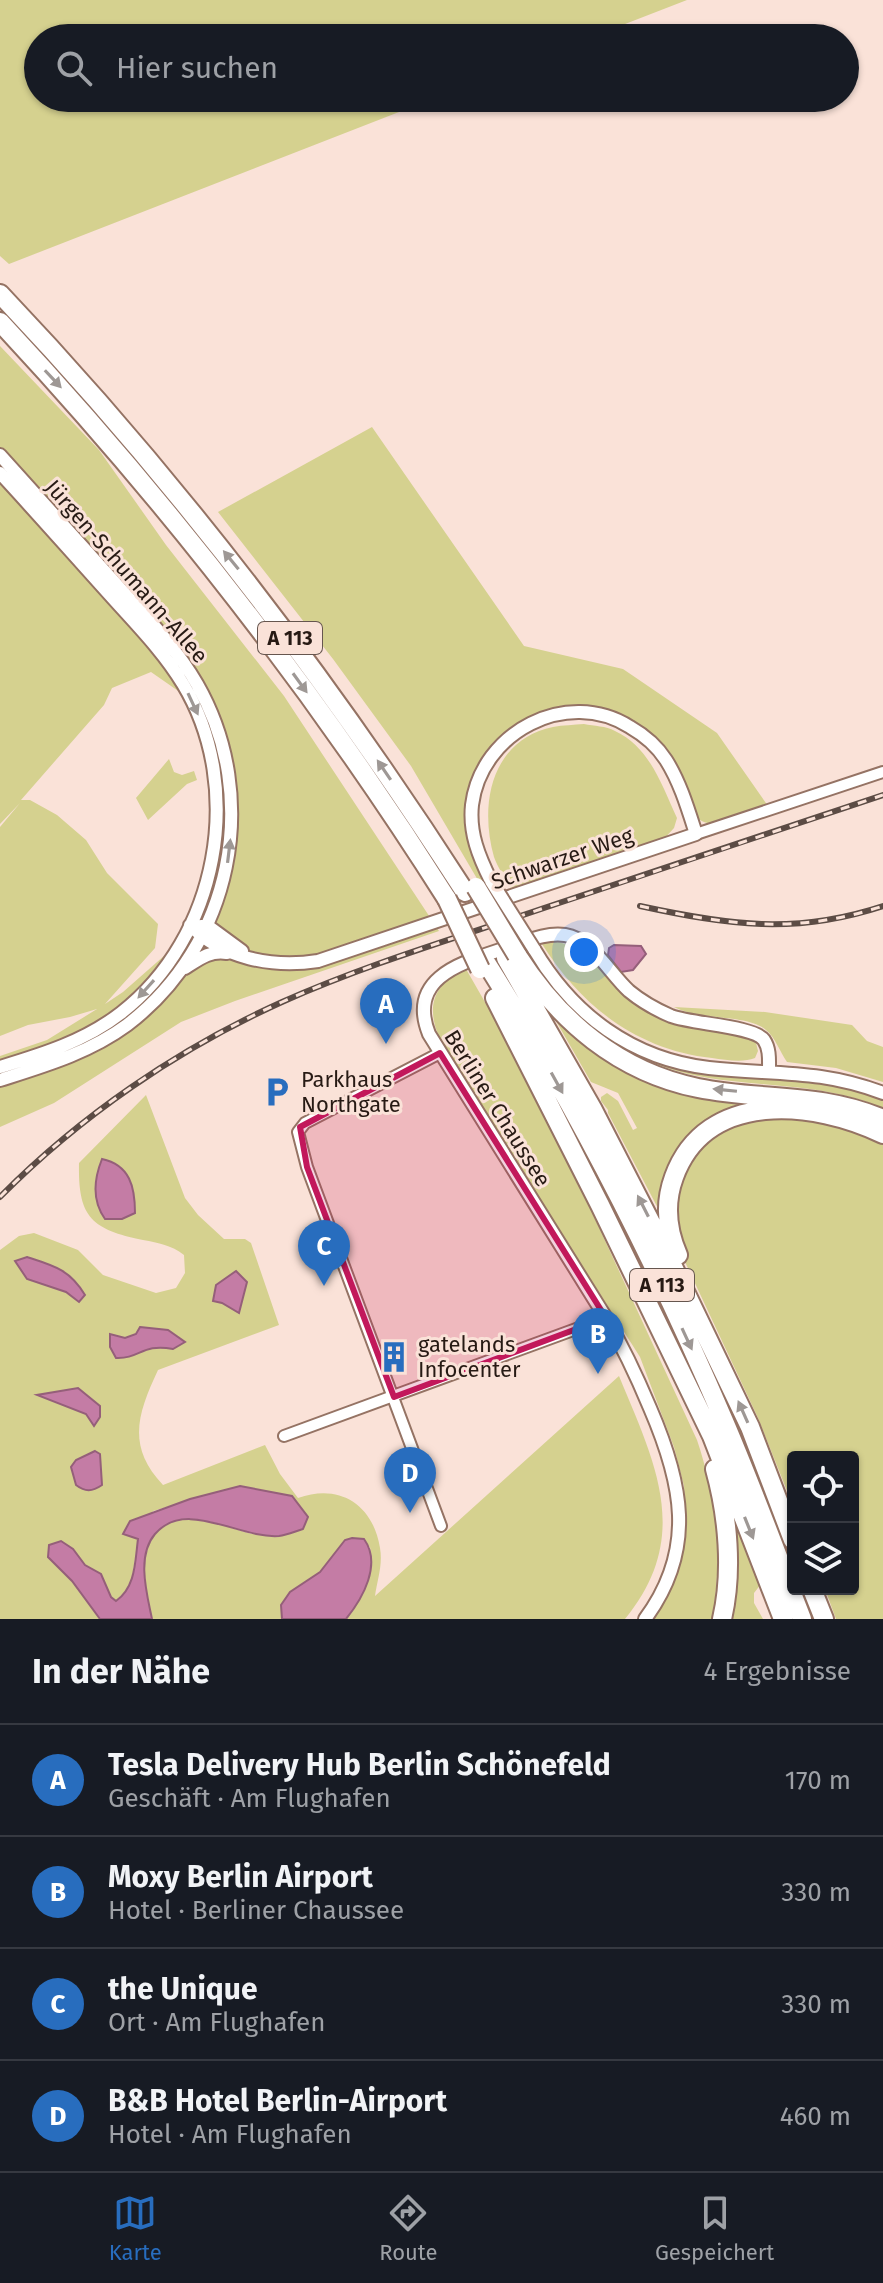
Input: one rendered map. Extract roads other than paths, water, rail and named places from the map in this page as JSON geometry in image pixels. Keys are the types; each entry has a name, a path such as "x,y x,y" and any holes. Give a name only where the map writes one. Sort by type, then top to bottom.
{"highway":[{"name":"A 113","path":"0,294 120,427 244,577 334,698 428,834 477,887 519,954 593,1110 727,1377 787,1525"},
{"name":"A 113","path":"0,322 106,438 264,634 345,745 447,899 483,967 566,1100 658,1277 724,1421 802,1619"},
{"path":"519,954 545,996 580,1031 628,1063 698,1088 815,1099 843,1104 883,1119"},
{"path":"483,967 712,1436 783,1619"},
{"path":"727,1377 712,1330 673,1243 668,1218 669,1192 679,1163 701,1137 723,1121 765,1109 826,1115 862,1124 883,1134"},
{"path":"659,1330 711,1453 720,1486 727,1549 722,1619"},
{"path":"814,1595 824,1619"}],"street":[{"name":"Jürgen-Schumann-Allee","path":"0,455 154,627 196,681 209,706 226,757 232,813 226,871 205,932 181,970 148,1007 104,1040 60,1061 0,1080"},
{"name":"Jürgen-Schumann-Allee","path":"0,473 151,641 184,685 197,710 214,759 218,811 210,869 190,925 156,978 121,1013 77,1040 0,1067"},
{"path":"696,834 682,791 666,758 646,737 621,721 596,713 553,714 524,726 510,736 490,759 477,785 472,804 477,887 519,954 596,1024 630,1045 670,1061 841,1080 883,1093"},
{"name":"Schwarzer Weg","path":"205,932 234,954 280,964 318,961 883,772"},
{"name":"Schwarzer Weg","path":"190,925 251,958"},
{"name":"Berliner Chaussee","path":"645,1619 663,1590 676,1556 679,1535 679,1494 663,1440 631,1364 606,1318 440,1053 427,1029 425,1004 429,991 440,976 460,964 552,934 568,935 581,941 630,991 650,1006 696,1023 749,1031 762,1037 767,1046 769,1070"},
{"path":"181,970 207,954 217,951 234,954"},
{"path":"440,1053 305,1123 298,1132 307,1167 441,1526"},
{"path":"284,1436 606,1318"}],"railway":[{"path":"0,1197 63,1139 132,1087 205,1041 282,1002 412,952 883,795"},
{"path":"640,906 703,918 762,924 820,921 883,906"}],"place":[{"name":"Tesla Delivery Hub Berlin Schönefeld","path":"386,1044"},
{"name":"Parkhaus Northgate","path":"277,1092"},
{"name":"the Unique","path":"324,1286"},
{"name":"gatelands Infocenter","path":"394,1357"},
{"name":"Moxy Berlin Airport","path":"598,1374"},
{"name":"B&B Hotel Berlin-Airport","path":"410,1513"}]}
